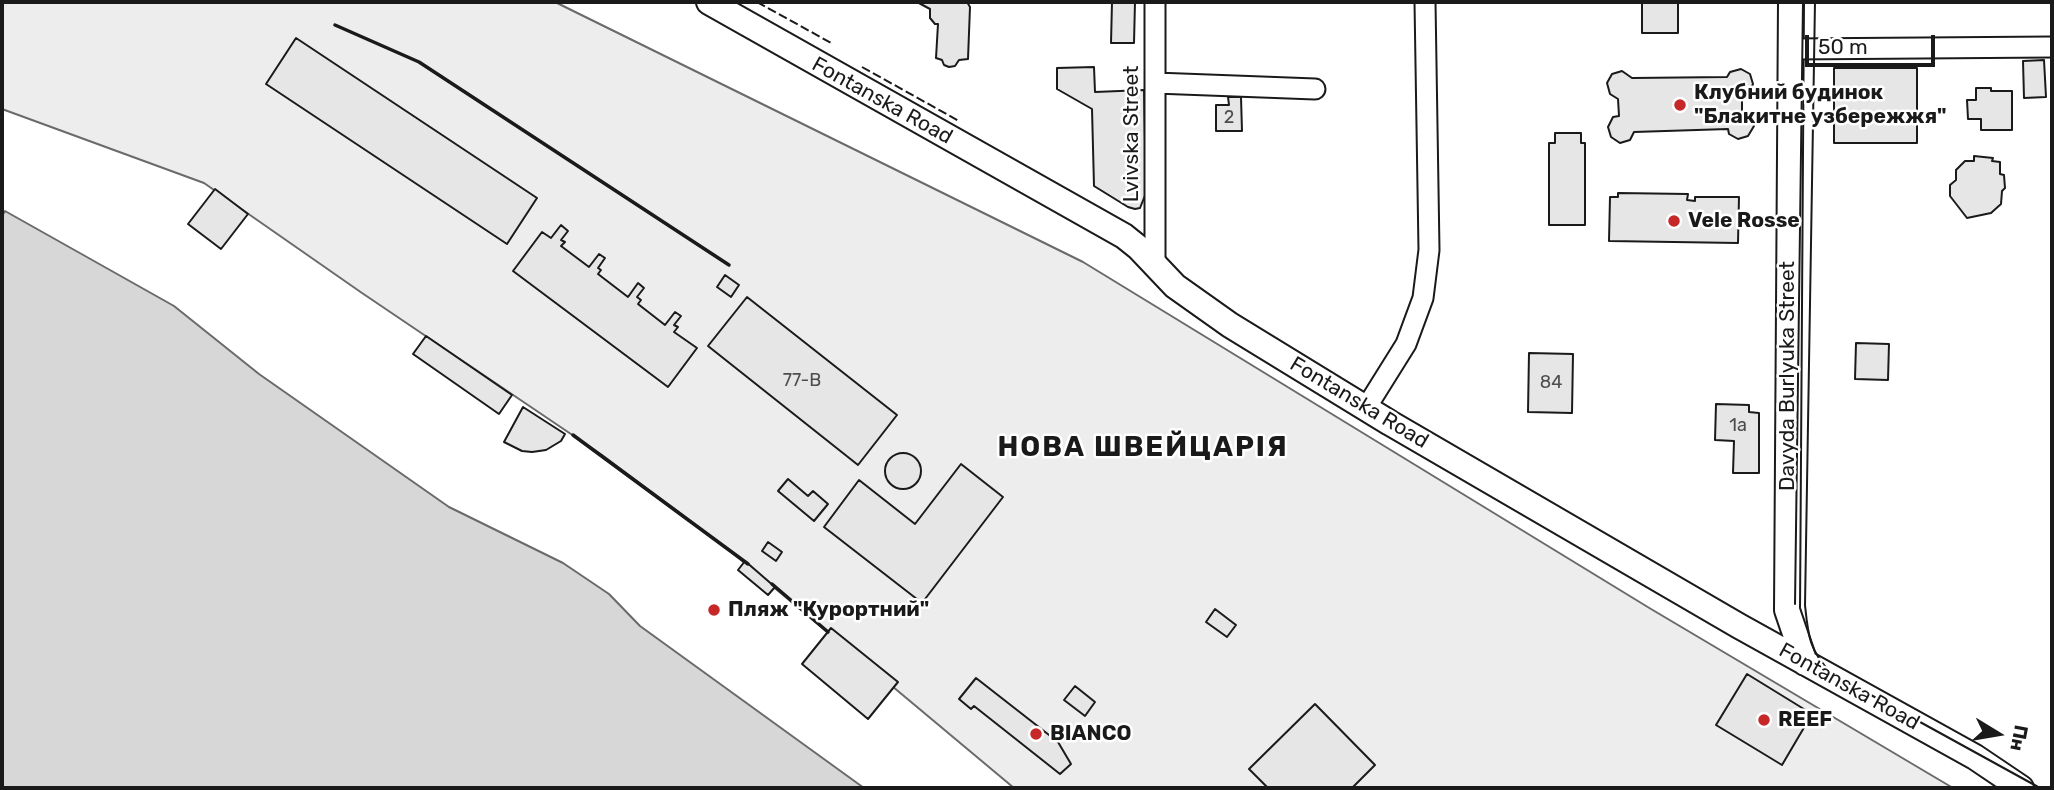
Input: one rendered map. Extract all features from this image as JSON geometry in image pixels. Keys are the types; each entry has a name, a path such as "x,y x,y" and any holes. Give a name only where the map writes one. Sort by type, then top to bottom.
{"main road":[{"name":"Fontanska Road","path":"709,2 1124,236 1195,302 1366,408 1739,626 1975,757 2021,788"},
{"name":"Davyda Burlyuka Street","path":"1791,2 1787,610 1805,663"},
{"path":"1739,626 1776,618 1787,610"}],"street":[{"name":"Lvivska Street","path":"1154,2 1155,267"},
{"path":"1366,408 1406,344 1423,298 1429,250 1425,2"},
{"path":"1792,49 2052,47"},
{"path":"1155,83 1315,89"}],"shaded area":[{"path":"2,2 555,2 1083,262 1651,609 1953,788 1014,788 728,549 602,455 204,183 2,109"},
{"path":"5,211 174,306 259,374 449,507 563,563 609,594 640,626 864,788 2,788 2,216"}],"building":[{"path":"917,2 967,2 970,7 968,59 959,60 955,66 949,67 936,58 938,24 930,18 930,9"},
{"path":"1112,2 1135,2 1134,43 1111,43"},
{"path":"1642,3 1678,3 1678,33 1642,33"},
{"path":"296,38 537,198 507,244 266,84"},
{"path":"2044,60 2046,97 2024,98 2023,61"},
{"path":"1094,67 1095,92 1144,90 1146,193 1140,208 1128,207 1094,186 1092,109 1057,89 1057,68"},
{"path":"1834,68 1917,68 1917,143 1834,143"},
{"name":"Клубний будинок \"Блакитне узбережжя\"","path":"1741,69 1750,74 1753,84 1748,94 1742,95 1742,111 1751,116 1754,126 1748,136 1738,139 1729,134 1728,129 1634,132 1630,140 1620,143 1611,137 1608,127 1613,117 1619,116 1618,99 1610,94 1607,83 1612,74 1622,71 1632,78 1727,77 1730,72"},
{"path":"1976,88 2012,91 2012,130 1981,130 1981,119 1968,119 1967,100 1976,100"},
{"path":"1228,97 1241,97 1242,131 1216,131 1216,105 1229,105"},
{"path":"1555,133 1581,133 1581,143 1585,143 1585,225 1549,225 1549,143 1555,143"},
{"path":"1974,156 1993,158 1992,161 2000,162 2000,174 2004,175 2005,188 2002,191 2001,204 1991,213 1967,218 1950,196 1950,185 1956,180 1956,170 1965,161 1974,161"},
{"path":"215,189 248,214 221,249 188,224"},
{"name":"Vele Rosse","path":"1618,193 1688,194 1687,200 1695,201 1695,197 1739,197 1738,243 1609,241 1610,197 1618,197"},
{"path":"561,225 568,231 561,240 565,242 561,246 589,267 599,254 605,258 598,268 601,270 598,274 628,297 638,283 644,288 637,297 641,300 638,304 665,325 675,312 681,316 674,325 678,327 674,332 697,348 668,387 513,271 542,232 551,238"},
{"path":"725,275 739,285 731,297 717,287"},
{"path":"747,297 897,415 858,465 708,346"},
{"path":"426,336 512,395 499,414 413,354"},
{"path":"1856,343 1889,344 1888,380 1855,379"},
{"path":"1529,353 1573,354 1572,413 1528,412"},
{"path":"1716,404 1749,405 1749,412 1759,413 1759,473 1733,473 1734,441 1715,440"},
{"path":"523,407 565,434 561,441 546,450 532,452 522,451 504,442"},
{"path":"903,453 916,458 921,471 916,484 903,489 890,484 885,471 890,458"},
{"path":"961,464 1003,497 922,603 824,527 859,480 915,524"},
{"path":"788,479 808,496 813,491 828,504 814,521 778,491"},
{"path":"768,542 782,552 776,561 762,551"},
{"path":"745,561 775,587 768,595 738,570"},
{"path":"1215,609 1236,625 1227,637 1206,622"},
{"path":"831,628 898,682 868,719 802,664"},
{"name":"REEF","path":"1747,674 1812,714 1782,765 1716,725"},
{"path":"976,678 1058,742 1071,764 1060,774 974,706 971,709 959,699"},
{"path":"1075,686 1095,702 1085,716 1064,700"},
{"path":"1315,704 1375,765 1352,788 1268,788 1249,769"}],"tram line":[{"path":"1795,604 1803,2"},
{"path":"1815,2 1805,605 1811,642 1818,657 1831,673 2040,788"}],"fence":[{"path":"757,2 833,44"},
{"path":"862,67 959,121"}],"wall":[{"path":"335,25 419,62 729,265"},
{"path":"573,435 748,564"},
{"path":"772,584 828,632"}],"place":[{"name":"Клубний будинок \"Блакитне узбережжя\"","path":"1680,105"},
{"name":"Vele Rosse","path":"1674,221"},
{"name":"Пляж \"Курортний\"","path":"714,610"},
{"name":"REEF","path":"1764,720"},
{"name":"BIANCO","path":"1036,734"}],"district":[{"name":"НОВА ШВЕЙЦАРІЯ","path":"1143,448"}]}
